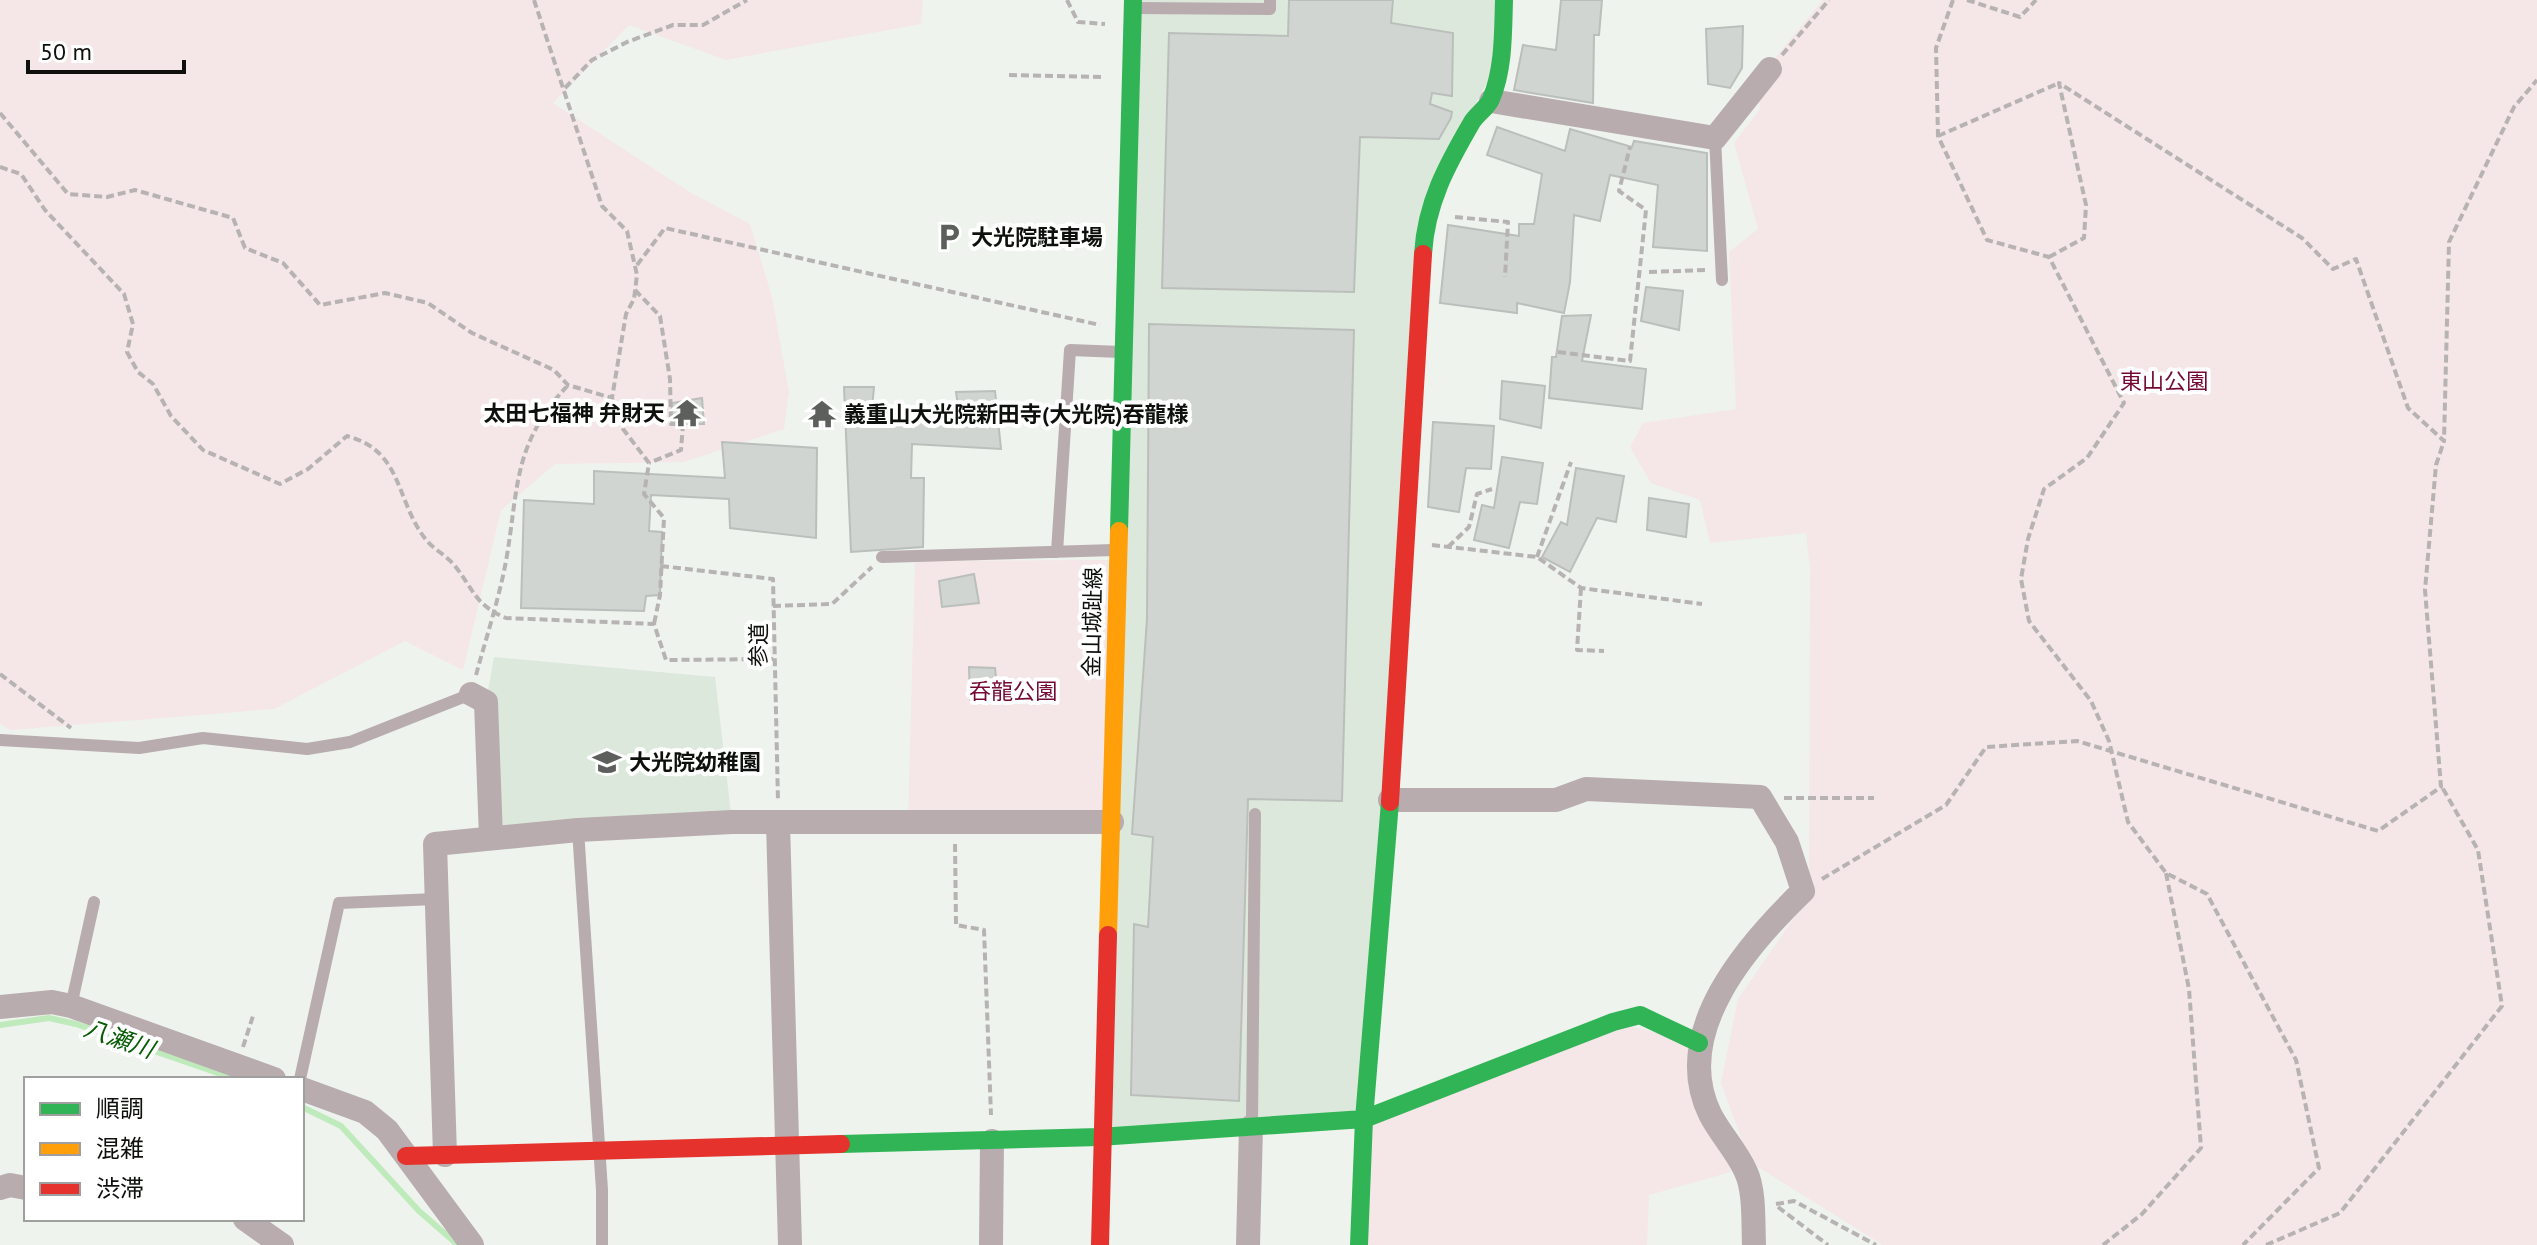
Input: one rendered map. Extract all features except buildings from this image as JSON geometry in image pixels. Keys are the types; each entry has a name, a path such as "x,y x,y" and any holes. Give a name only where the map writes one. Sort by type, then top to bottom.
{"street":[{"path":"1359,1245 1364,1119 1390,800 1424,230 1438,180 1477,114 1491,101 1503,42 1504,0"},
{"name":"金山城趾線","path":"1100,1245 1121,352 1133,11"},
{"path":"1491,101 1715,138 1770,69"},
{"path":"471,694 486,702 491,838"},
{"path":"1390,800 1556,800 1586,789 1760,797 1787,842 1803,891 1766,927 1742,957 1699,1043 1701,1077 1709,1112 1748,1174 1754,1245"},
{"path":"445,1155 435,844 578,830 778,823 1112,822"},
{"path":"778,823 790,1245"},
{"path":"0,1007 52,1002 71,1006 269,1077"},
{"path":"406,1156 1103,1137 1364,1119 1613,1022 1640,1015 1699,1043"},
{"path":"304,1090 365,1112 387,1130 472,1245"},
{"path":"1248,1245 1251,1127"},
{"path":"991,1245 992,1141"},
{"path":"0,1188 10,1185 24,1188"},
{"path":"247,1221 274,1243"}],"lane":[{"path":"1133,11 1270,9 1270,0"},
{"path":"1715,138 1722,275"},
{"path":"1057,552 1070,350 1121,352"},
{"path":"882,557 1118,550"},
{"path":"0,740 139,748 203,738 307,749 350,742 471,694"},
{"path":"1251,1127 1255,814"},
{"path":"578,830 602,1245"},
{"path":"300,1077 339,903 436,899"},
{"path":"71,1006 94,902"}],"path":[{"path":"534,0 602,206 627,231 636,266 635,290 626,314 612,398 623,429 649,463 644,494 664,518 654,624 666,660 773,659"},
{"path":"565,88 592,60 627,42 673,25 703,25 747,0"},
{"path":"1067,0 1078,22 1133,11"},
{"path":"1770,69 1829,0"},
{"path":"1953,0 1936,48 1938,136 1987,240 2049,257 2084,238 2086,205 2059,83"},
{"path":"1967,0 2020,17 2036,0"},
{"path":"1009,75 1130,77"},
{"path":"2266,1245 2340,1213 2502,1006 2478,850 2441,787 2425,590 2436,465 2444,441 2449,242 2514,107 2537,80"},
{"path":"1938,136 2059,83"},
{"path":"2059,83 2302,238 2333,269 2356,259 2408,408 2444,441"},
{"path":"0,113 68,194 107,197 135,190 233,218 245,248 283,263 320,305 385,293 428,303 472,333 554,370 568,385 612,398"},
{"path":"1558,352 1630,361 1646,210 1619,191 1635,125"},
{"path":"0,167 21,174 45,210 124,294 133,324 127,352 138,372 153,384 171,416 203,450 280,484 308,469 347,436 368,441 392,465 405,502 427,541 454,564 485,609 506,618 654,624"},
{"path":"1429,214 1508,222 1505,277"},
{"path":"636,266 665,228 1122,329"},
{"path":"2049,257 2124,403 2087,458 2044,489 2028,539 2021,579 2029,621 2091,701 2111,754 2128,822 2166,873 2189,989 2201,1148 2142,1214 2103,1245"},
{"path":"1649,272 1722,275"},
{"path":"635,290 660,316 670,379 671,424 683,424 681,450 649,463"},
{"path":"471,694 506,563 518,469 543,412 568,385"},
{"path":"1537,557 1571,462"},
{"path":"1448,547 1469,527 1477,494 1492,489"},
{"path":"1406,542 1537,557 1581,588 1702,604"},
{"path":"773,606 832,604 882,557"},
{"name":"参道","path":"661,566 773,579 778,823"},
{"path":"1581,588 1577,650 1604,651"},
{"path":"0,674 95,746"},
{"path":"1803,891 1946,805 1986,747 2077,741 2111,754 2378,831 2441,787"},
{"path":"1760,797 1874,798"},
{"path":"954,821 956,925 984,930 992,1141"},
{"path":"2166,873 2207,894 2296,1060 2316,1144 2319,1168 2247,1237 2243,1245"},
{"path":"237,1065 253,1016"},
{"path":"1748,1174 1778,1207 1828,1245"},
{"path":"1778,1207 1794,1201 1876,1245"}],"shaded area":[{"path":"1133,0 1504,0 1501,54 1438,180 1364,1119 1103,1137"},
{"name":"大光院幼稚園","path":"494,657 715,677 732,822 491,838 486,702"}],"green space":[{"path":"0,0 923,0 921,24 726,60 629,25 553,103 691,193 750,224 772,297 789,392 784,429 684,462 555,464 501,510 463,670 405,641 274,709 11,730 0,724"},
{"name":"東山公園","path":"1823,0 2537,0 2537,1245 1883,1245 1750,1162 1721,1083 1738,999 1809,896 1810,569 1806,533 1710,543 1700,500 1651,483 1630,447 1643,423 1736,409 1729,252 1758,229 1734,143 1760,109 1758,89 1778,54"},
{"name":"呑龍公園","path":"1117,560 1112,822 908,821 915,561"},
{"path":"1613,1022 1699,1043 1709,1112 1731,1172 1649,1195 1647,1245 1367,1245 1364,1119"}],"waterway":[{"name":"八瀬川","path":"0,1025 49,1018 76,1024 229,1077"},
{"name":"八瀬川","path":"304,1108 341,1126 419,1211 458,1245"}],"traffic: fast":[{"path":"1119,531 1133,0"},
{"path":"1423,254 1428,218 1439,185 1474,119 1490,102 1495,87 1502,50 1504,0"},
{"path":"1359,1245 1364,1119 1390,802"},
{"path":"841,1144 1099,1137 1364,1119 1613,1022 1640,1015 1699,1043"}],"traffic: slow":[{"path":"1108,935 1119,531"}],"traffic: jam":[{"path":"1390,802 1423,254"},
{"path":"1100,1245 1108,935"},
{"path":"406,1156 841,1144"}],"place":[{"name":"大光院駐車場","path":"949,237"},
{"name":"太田七福神 弁財天","path":"687,413"},
{"name":"義重山大光院新田寺(大光院)吞龍様","path":"822,414"},
{"name":"大光院幼稚園","path":"607,762"}]}
